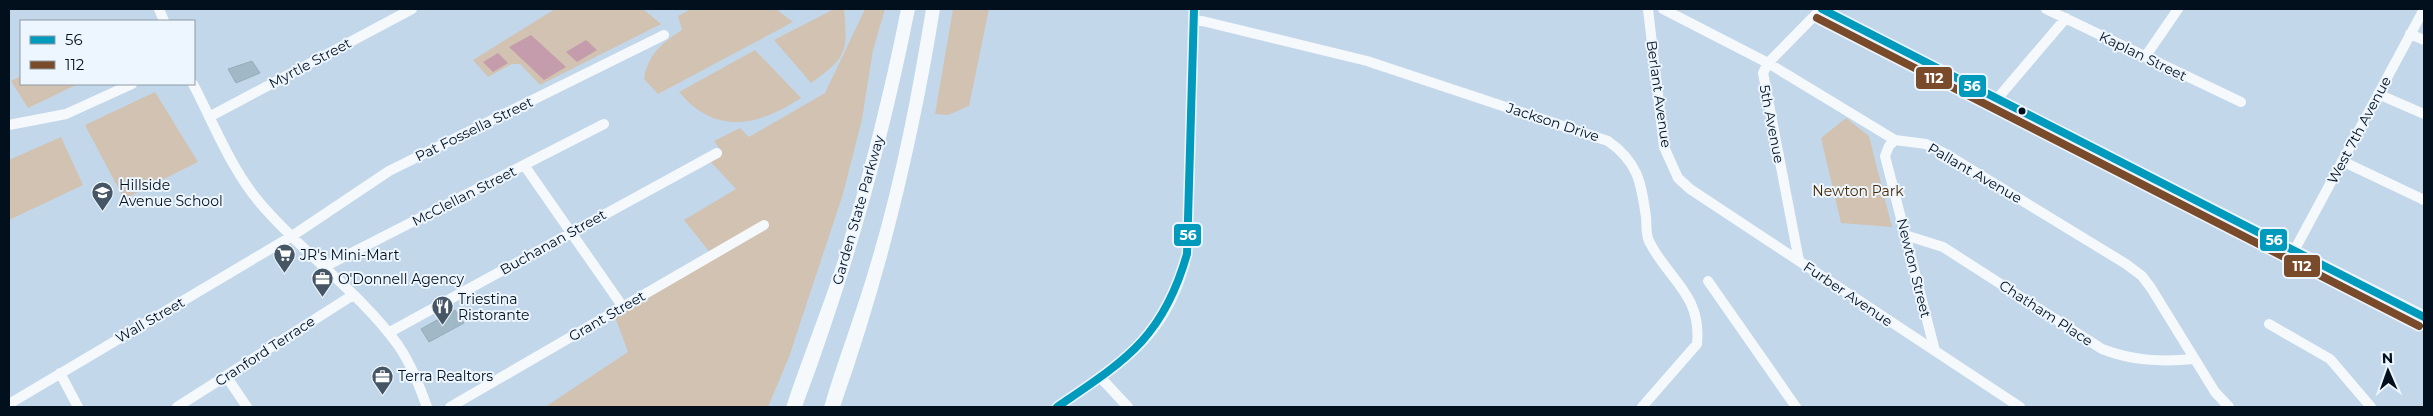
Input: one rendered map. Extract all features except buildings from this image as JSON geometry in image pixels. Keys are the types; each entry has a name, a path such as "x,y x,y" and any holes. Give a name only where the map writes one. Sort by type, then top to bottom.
{"highway":[{"name":"Garden State Parkway","path":"794,407 827,316 862,205 890,93 908,9"},
{"path":"832,407 867,300 892,210 917,103 934,9"}],"main road":[{"path":"1821,9 2424,317"}],"street":[{"name":"Myrtle Street","path":"209,117 412,9"},
{"name":"Berlant Avenue","path":"1648,9 1664,147 1678,178"},
{"name":"Pallant Avenue","path":"1663,9 1768,63 1873,125 1894,140 1918,143 1937,149 2126,264 2142,276 2151,288 2215,392 2229,407"},
{"path":"1768,63 1821,9"},
{"name":"Kaplan Street","path":"2046,9 2241,102"},
{"path":"2145,56 2178,9"},
{"name":"West 7th Avenue","path":"2294,251 2424,9"},
{"path":"1056,407 1130,356 1156,329 1175,300 1185,269 1194,14"},
{"name":"Jackson Drive","path":"1194,14 1367,62 1608,141 1619,147 1630,159 1640,175 1648,239 1687,294 1694,312 1699,334 1696,344 1642,407"},
{"path":"1997,99 2066,18"},
{"path":"2410,34 2424,40"},
{"name":"Pat Fossella Street","path":"292,236 395,167 664,35"},
{"name":"5th Avenue","path":"1768,63 1764,69 1763,76 1799,261"},
{"path":"9,125 66,114 130,85"},
{"path":"193,85 209,117 253,194 264,209 390,332 411,363 427,407"},
{"path":"2378,94 2424,114"},
{"name":"McClellan Street","path":"324,267 604,124"},
{"name":"Newton Street","path":"1894,140 1885,156 1935,351"},
{"name":"Buchanan Street","path":"390,332 717,154"},
{"path":"2342,161 2424,200"},
{"path":"524,165 623,307"},
{"name":"Furber Avenue","path":"1678,178 1799,261 2020,407"},
{"name":"Grant Street","path":"450,407 764,225"},
{"name":"Chatham Place","path":"1905,235 1942,247 2102,349 2124,358 2135,360 2159,361 2194,358"},
{"name":"Wall Street","path":"9,404 292,236"},
{"path":"1708,281 1796,407"},
{"name":"Cranford Terrace","path":"177,407 353,295"},
{"path":"2269,324 2330,359 2371,407"},
{"path":"60,373 78,407"},
{"path":"226,376 247,407"},
{"path":"1100,377 1128,407"}],"green space":[{"path":"555,9 643,9 661,24 540,85 520,64 512,64 488,77 473,60"},
{"path":"691,9 776,9 793,22 658,94 644,79 646,70 657,50 682,30 678,16"},
{"path":"834,9 844,9 845,45 838,60 832,67 811,83 774,40"},
{"path":"865,9 885,9 873,50 862,119 843,194 789,357 768,407 545,407 628,352 614,314 712,255 684,220 736,189 709,160 722,152 714,141 740,128 749,137 825,93"},
{"path":"953,9 989,9 969,106 948,115 935,114"},
{"path":"755,50 801,98 769,115 738,122 723,121 708,115 693,106 679,92"},
{"path":"20,76 20,85 76,85 28,108 11,81"},
{"path":"155,92 198,162 124,199 85,125"},
{"name":"Newton Park","path":"1846,118 1869,136 1892,227 1841,223 1821,138"},
{"path":"61,137 83,185 9,220 9,160"}],"shaded area":[{"path":"531,35 566,67 544,80 509,47"},
{"path":"586,40 597,50 577,62 566,52"},
{"path":"498,53 508,63 493,72 483,62"}],"transit line":[{"name":"56","path":"1057,407 1102,376 1140,345 1168,307 1179,283 1187,254 1194,9"},
{"name":"56","path":"1822,9 2424,317"},
{"name":"112","path":"1817,18 2419,326"}],"place":[{"name":"Hillside Avenue School","path":"103,212"},
{"name":"JR's Mini-Mart","path":"284,274"},
{"name":"O'Donnell Agency","path":"322,298"},
{"name":"Triestina Ristorante","path":"442,326"},
{"name":"Terra Realtors","path":"382,395"}]}
